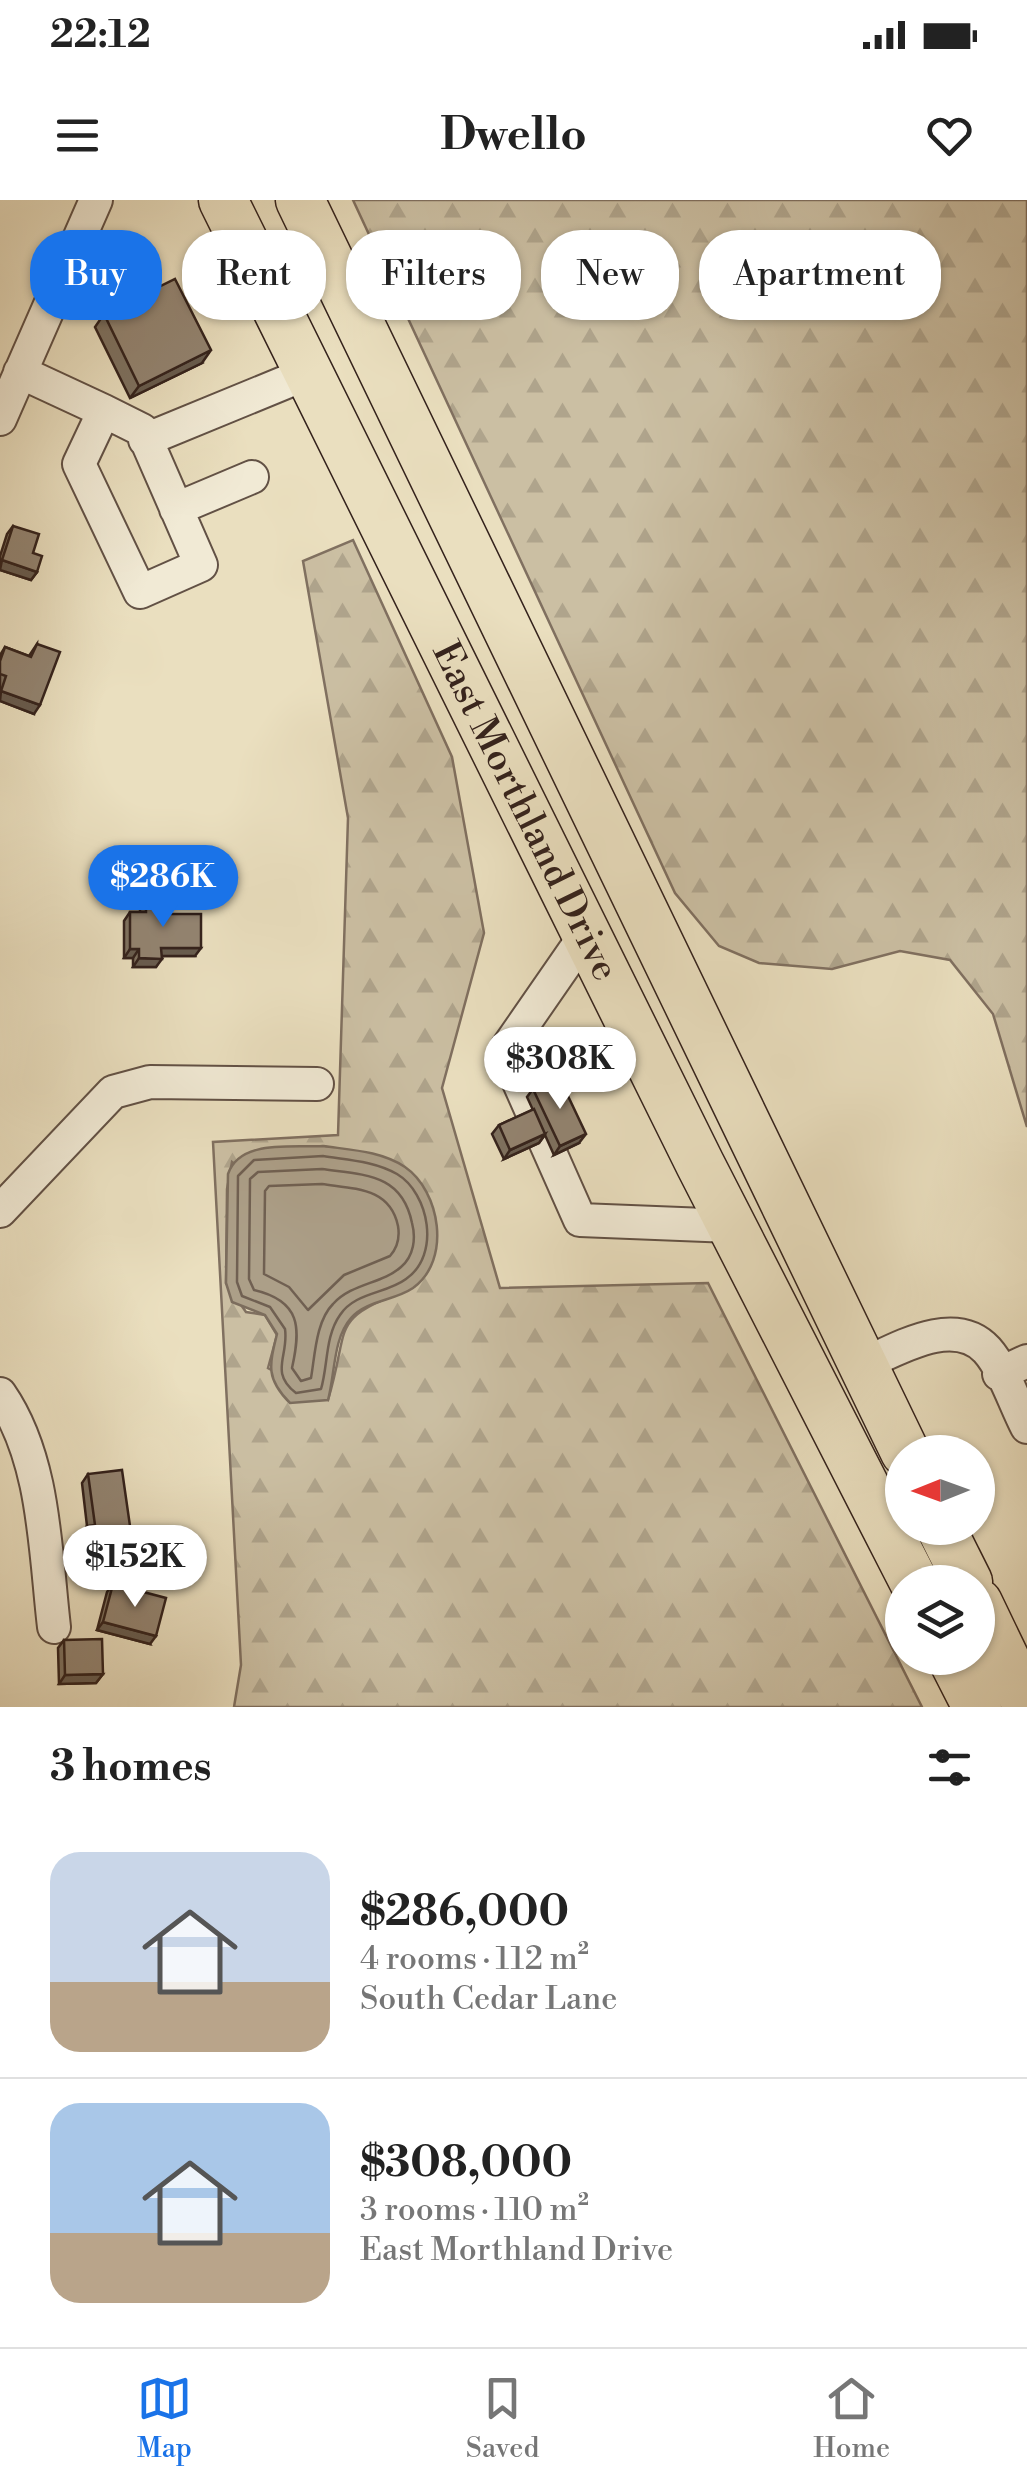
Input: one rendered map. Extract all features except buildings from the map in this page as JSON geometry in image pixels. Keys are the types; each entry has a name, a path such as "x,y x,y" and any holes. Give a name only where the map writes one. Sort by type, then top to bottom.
{"highway":[{"name":"East Morthland Drive","path":"223,200 731,1226 905,1565"},
{"name":"East Morthland Drive","path":"300,200 896,1435"},
{"path":"995,1638 1027,1705"},
{"path":"961,1675 978,1707"}],"street":[{"path":"0,419 96,200"},
{"path":"20,372 104,411 142,430 201,565 140,592 79,464 104,411"},
{"path":"146,440 308,373"},
{"path":"176,508 252,477"},
{"path":"586,934 505,1051 580,1220 731,1226"},
{"path":"0,1211 113,1092 150,1082 317,1084"},
{"path":"862,1366 922,1339 946,1334 967,1338 1013,1368 1027,1427"},
{"path":"0,1394 12,1412 36,1483 54,1626"}],"green space":[{"path":"353,200 1027,200 1027,1127 993,1014 950,960 900,951 832,969 759,963 719,946 675,893 409,320 521,320 521,230 367,230"},
{"path":"353,540 452,757 484,933 442,1088 500,1288 708,1283 885,1634 885,1675 906,1675 922,1707 234,1707 241,1665 213,1142 338,1135 348,818 303,561","holes":["232,1162 413,1287 366,1308 347,1327 328,1400 268,1368 277,1335 265,1315 246,1312 226,1283 227,1189"]}],"water":[{"path":"323,1146 376,1154 405,1167 427,1192 437,1226 437,1244 425,1276 413,1288 357,1312 345,1326 328,1400 290,1403 273,1379 272,1355 277,1334 265,1315 232,1302 226,1283 228,1174 234,1163 255,1150"}]}
